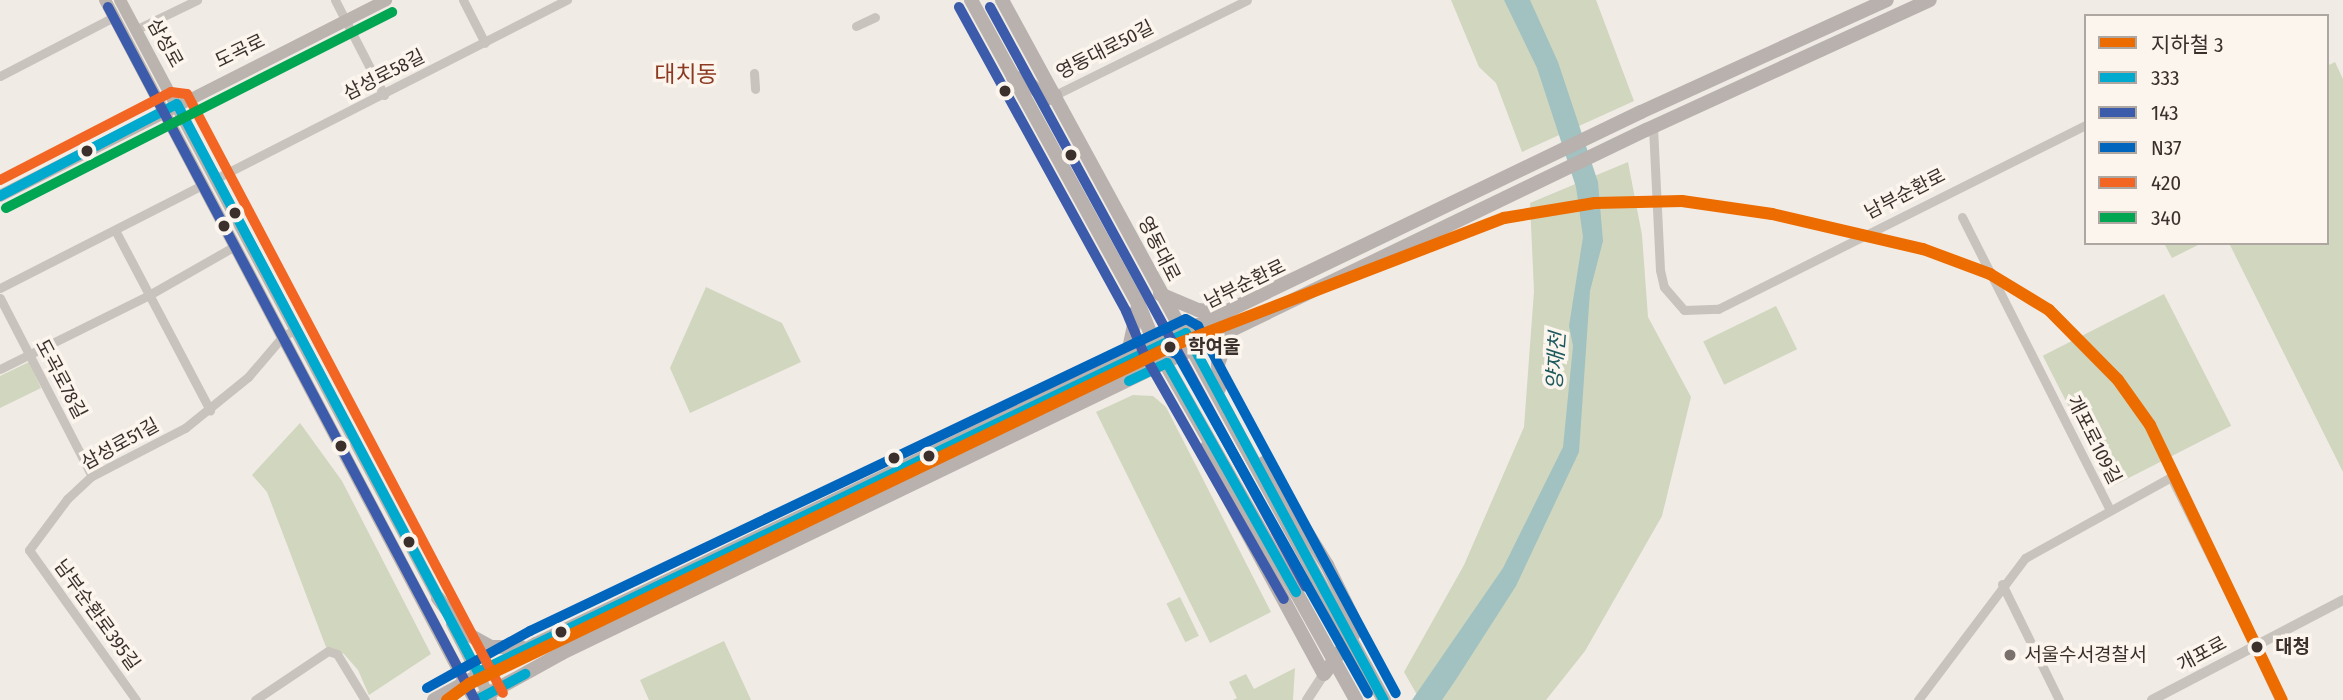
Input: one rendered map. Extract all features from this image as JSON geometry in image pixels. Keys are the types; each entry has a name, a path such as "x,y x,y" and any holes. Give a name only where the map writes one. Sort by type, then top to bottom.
{"main road":[{"name":"삼성로","path":"105,0 235,246 289,333 438,598 478,672 483,698"},
{"name":"삼성로","path":"120,0 217,178 289,333 464,681 483,698"},
{"name":"도곡로","path":"0,196 386,0"},
{"path":"971,0 1139,305 1156,347 1356,700"},
{"name":"영동대로","path":"1002,0 1160,294 1195,349 1384,700"},
{"name":"남부순환로","path":"434,700 478,672 536,644 1229,313 1641,112 1887,0"},
{"name":"남부순환로","path":"483,698 562,653 1650,129 1930,0"},
{"path":"1013,77 1028,82 1046,99 1055,95"},
{"path":"1160,294 1198,310 1229,313"},
{"path":"1117,366 1129,349 1139,305"},
{"path":"1220,397 1218,364 1230,332"},
{"path":"1202,429 1212,468 1324,674 1358,628 1286,494 1233,420"},
{"path":"438,598 464,632 491,647 536,644"}],"street":[{"path":"135,30 197,0"},
{"path":"335,0 384,95"},
{"path":"463,0 485,43"},
{"name":"삼성로58길","path":"217,178 567,0"},
{"name":"영동대로50길","path":"1055,95 1247,0"},
{"path":"0,76 114,17"},
{"path":"856,26 875,18"},
{"path":"754,73 755,89"},
{"name":"남부순환로","path":"1650,129 1660,270 1664,287 1684,310 1718,309 2084,126"},
{"path":"0,288 202,185"},
{"name":"개포로109길","path":"1918,700 2002,583 2025,558 2109,508 1962,217"},
{"path":"114,230 211,410"},
{"path":"0,369 149,295 235,246"},
{"name":"도곡로78길","path":"0,298 92,476"},
{"name":"삼성로51길","path":"29,550 67,499 92,476 185,428 211,410 289,333"},
{"path":"2109,508 2171,477 2280,700"},
{"name":"남부순환로395길","path":"29,550 136,700"},
{"path":"2002,583 2059,700"},
{"name":"개포로","path":"2152,700 2343,600"},
{"path":"255,700 328,651 337,654 365,700"},
{"path":"1307,700 1324,674"}],"green space":[{"path":"1451,0 1596,0 1634,101 1522,152 1496,83 1479,67"},
{"path":"2335,62 2343,79 2343,472 2230,245 2329,245 2329,65"},
{"path":"1628,162 1642,235 1648,317 1691,397 1662,516 1585,651 1546,700 1420,700 1404,672 1464,565 1524,427 1534,291 1530,203"},
{"path":"2165,245 2198,245 2172,258"},
{"path":"706,287 782,323 801,362 690,413 670,368"},
{"path":"2164,294 2231,426 2110,488 2043,356"},
{"path":"1776,306 1797,349 1724,385 1703,342"},
{"path":"29,362 41,388 0,408 0,376"},
{"path":"1133,395 1153,396 1166,407 1271,612 1210,643 1096,412"},
{"path":"300,423 342,481 431,654 369,695 358,670 344,654 326,647 267,492 252,475"},
{"path":"1180,597 1199,636 1185,642 1167,604"},
{"path":"724,641 751,700 649,700 640,680"},
{"path":"1295,668 1293,700 1233,700 1237,698 1229,682 1246,674 1254,689"}],"water":[{"path":"1504,0 1530,0 1558,62 1598,182 1603,241 1590,291 1579,452 1516,586 1455,681 1442,700 1412,700 1503,568 1563,447 1573,346 1569,326 1583,237 1576,187 1537,68"}],"metro line":[{"name":"3","path":"447,700 469,684 1172,346 1504,218 1595,203 1682,201 1772,214 1923,249 1990,274 2049,310 2118,380 2150,425 2282,700"}],"transit line":[{"name":"143","path":"108,7 475,700"},
{"name":"143","path":"959,7 1126,311 1144,354 1284,599"},
{"name":"143","path":"990,7 1306,587"},
{"name":"340","path":"6,208 392,12"},
{"name":"420","path":"0,180 171,92 187,94 503,693"},
{"name":"333","path":"0,196 177,104 478,672 1186,333 1384,700"},
{"name":"N37","path":"427,688 530,631 1186,319 1198,326 1396,693"},
{"name":"N37","path":"1124,368 1164,349 1178,355 1368,693"},
{"name":"333","path":"1129,381 1167,363 1296,592"},
{"name":"333","path":"477,700 525,674"}],"place":[{"name":"학여울","path":"1170,347"},
{"name":"대청","path":"2257,647"},
{"name":"서울수서경찰서","path":"2010,655"}],"district":[{"name":"대치동","path":"686,74"}],"water label":[{"name":"양재천","path":"1556,361"}]}
